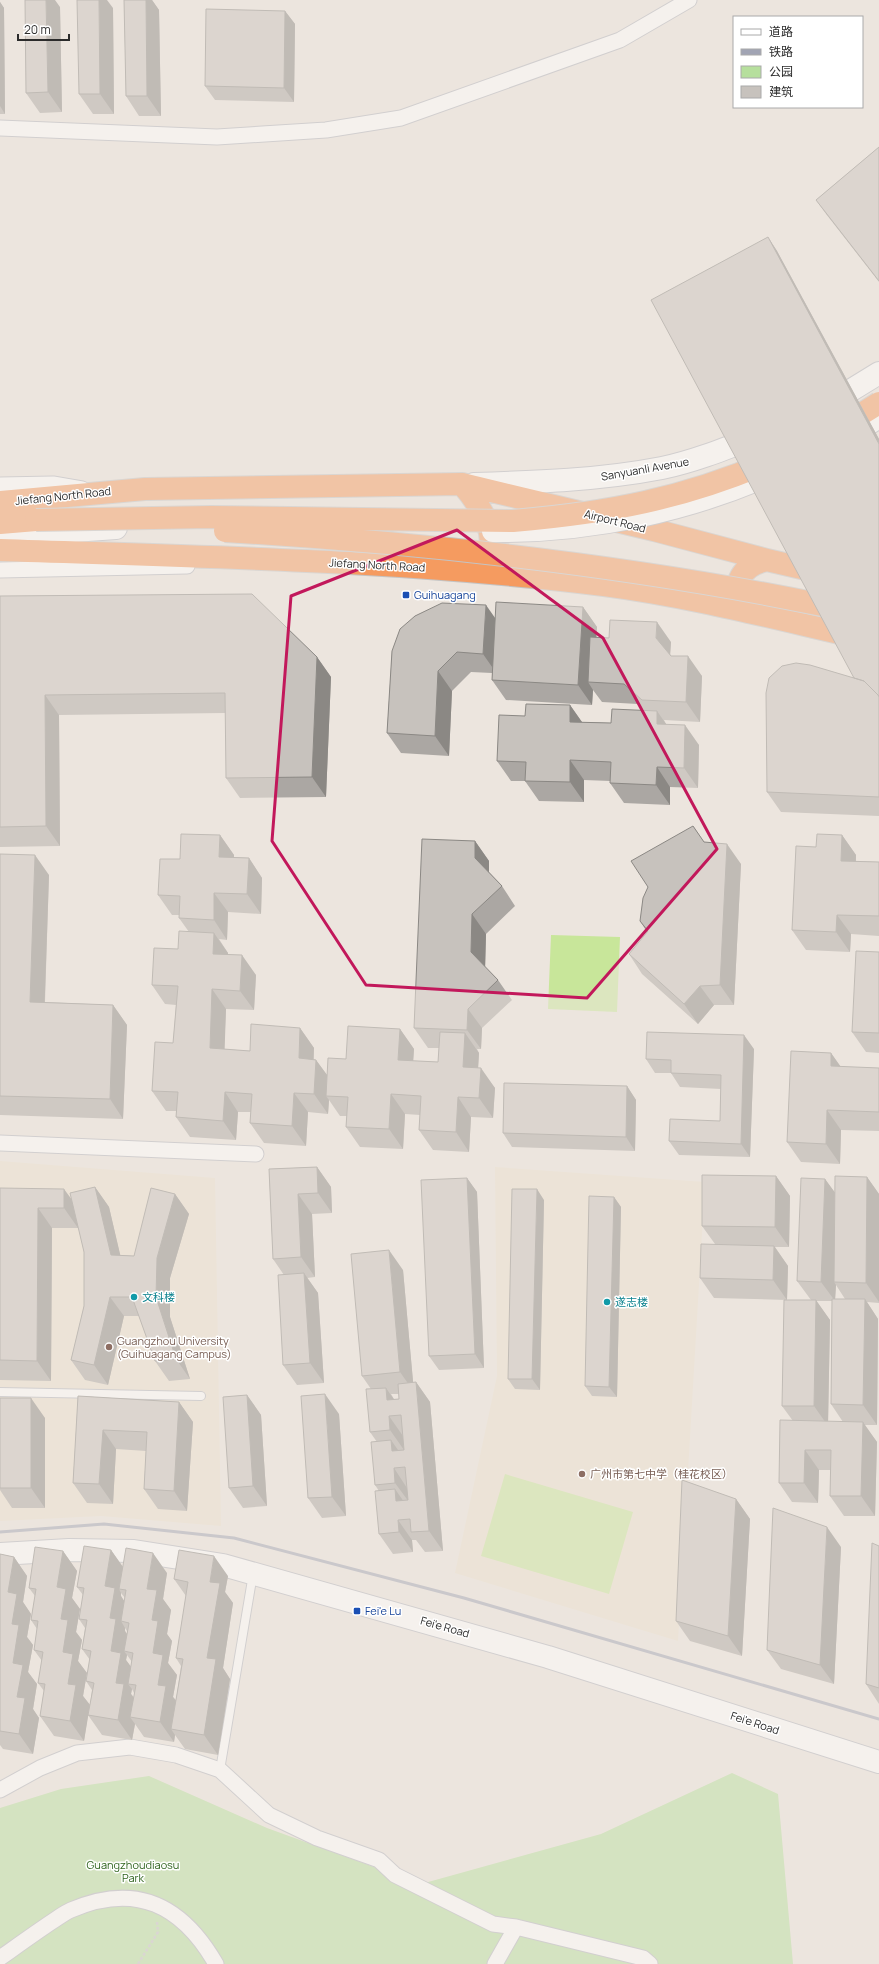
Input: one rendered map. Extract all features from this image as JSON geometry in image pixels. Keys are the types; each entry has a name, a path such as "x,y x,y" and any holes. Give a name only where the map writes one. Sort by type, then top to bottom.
{"highway":[{"path":"822,443 879,403"},
{"path":"0,523 36,520 211,517 461,522 513,521 551,518 609,510 669,497 733,477 787,454"},
{"path":"462,484 478,503 487,520 490,537 487,556 482,564 474,571"},
{"name":"Jiefang North Road","path":"0,502 99,492 191,488 462,484"},
{"name":"Airport Road","path":"462,484 654,530 767,560 879,586"},
{"path":"36,520 287,535 512,555 671,577 802,600 879,617"},
{"name":"Jiefang North Road","path":"0,550 330,563 474,571 606,586 751,614"},
{"path":"767,560 756,562 745,570 741,576 738,587 740,599 751,614 879,642"}],"main road":[{"path":"808,415 879,373"},
{"path":"822,443 879,417"},
{"path":"0,541 58,532 156,527 514,531 583,527 621,520 704,499 739,487 787,454"},
{"name":"Sanyuanli Avenue","path":"462,484 592,478 663,467 698,459 787,454"},
{"path":"861,562 879,575"},
{"name":"Fei'e Road","path":"0,1554 69,1550 134,1551 197,1560 254,1574 548,1657 879,1762"}],"street":[{"path":"0,128 217,137 326,130 401,118 620,40 689,0"},
{"path":"0,485 53,484 99,492"},
{"path":"0,570 330,563"},
{"path":"0,1143 256,1154"},
{"path":"0,1790 40,1768 77,1753 130,1747 176,1755 220,1770 269,1815 317,1838 379,1860 395,1875 493,1924 643,1958 650,1964"},
{"path":"0,1958 70,1910 104,1899 138,1899 168,1909 187,1924 206,1948 216,1964"},
{"path":"495,1964 516,1928"}],"lane":[{"path":"0,1392 201,1396"},
{"path":"220,1770 254,1574"}],"path":[{"path":"138,1964 158,1932 154,1904"}],"highlighted area":[{"path":"457,530 603,638 717,849 587,998 366,985 272,841 291,596"}],"shaded area":[{"name":"Guangzhou University (Guihuagang Campus)","path":"0,1161 215,1178 221,1526 101,1516 0,1521"},
{"name":"广州市第七中学（桂花校区）","path":"495,1167 705,1182 678,1641 455,1573 497,1376"}],"green space":[{"path":"551,935 620,937 617,1012 548,1009"},
{"path":"505,1474 633,1512 609,1594 481,1556"},
{"name":"Guangzhoudiaosu Park","path":"732,1773 778,1794 793,1964 0,1964 0,1808 61,1789 149,1776 267,1828 421,1884 601,1834"}],"building":[{"path":"25,0 46,0 48,92 26,93"},
{"path":"77,0 99,0 100,94 79,94"},
{"path":"124,0 146,0 147,96 126,96"},
{"path":"206,9 285,11 284,88 205,86"},
{"path":"879,147 879,281 816,200"},
{"path":"768,237 879,444 879,696 864,681 854,678 651,300"},
{"path":"252,594 317,657 312,777 226,778 225,693 45,695 46,826 0,827 0,596"},
{"path":"496,602 583,607 578,685 492,680"},
{"path":"442,603 486,605 483,654 457,652 438,671 435,736 387,733 392,651 400,629 415,616"},
{"path":"610,620 657,622 656,638 671,656 688,656 686,702 642,700 624,684 588,682 590,637 609,638"},
{"path":"796,663 810,665 864,681 878,695 879,797 767,792 766,693 769,678 782,666"},
{"path":"526,704 570,705 570,722 611,723 612,709 657,711 657,724 685,725 684,768 657,767 656,785 610,783 611,762 570,760 570,782 525,781 526,762 497,761 499,715 525,716"},
{"path":"693,826 704,842 727,844 720,985 700,986 684,1004 629,954 648,931 640,921 643,898 648,887 631,861"},
{"path":"181,834 220,835 219,857 249,858 247,894 214,893 214,920 179,918 180,896 158,895 160,859 180,859"},
{"path":"817,834 842,835 841,861 879,862 879,916 837,915 836,932 792,930 796,846 816,847"},
{"path":"422,839 475,841 475,858 502,886 472,914 471,952 498,980 468,1009 467,1030 414,1028"},
{"path":"0,854 35,855 30,1002 113,1005 110,1099 0,1096"},
{"path":"179,931 214,933 213,954 242,955 240,991 212,989 210,1048 250,1051 251,1024 300,1028 299,1058 316,1060 314,1094 294,1093 292,1126 250,1123 252,1094 225,1092 223,1121 176,1117 178,1092 152,1091 155,1042 173,1043 178,986 152,985 154,948 178,949"},
{"path":"856,951 879,952 879,1033 852,1032"},
{"path":"348,1026 400,1029 398,1060 438,1062 440,1032 465,1033 463,1067 481,1068 479,1098 458,1097 456,1132 419,1130 421,1096 391,1094 389,1129 346,1127 348,1097 326,1096 328,1058 346,1059"},
{"path":"647,1032 744,1035 741,1144 669,1141 670,1119 720,1121 721,1075 671,1073 671,1060 646,1059"},
{"path":"791,1051 831,1053 831,1066 879,1068 879,1112 827,1110 826,1144 787,1142"},
{"path":"504,1083 627,1086 626,1137 503,1133"},
{"path":"317,1167 318,1193 298,1194 301,1257 273,1259 269,1169"},
{"path":"702,1175 776,1176 775,1227 702,1226"},
{"path":"835,1176 867,1177 866,1283 834,1282"},
{"path":"467,1178 475,1354 429,1356 421,1180"},
{"path":"801,1178 825,1179 821,1282 797,1281"},
{"path":"95,1187 111,1255 134,1256 151,1188 175,1194 157,1258 156,1297 176,1359 155,1361 132,1297 110,1297 94,1365 71,1360 84,1306 84,1252 70,1193"},
{"path":"0,1188 64,1189 64,1208 38,1208 37,1361 0,1360"},
{"path":"512,1189 537,1189 532,1379 508,1379"},
{"name":"遂志楼","path":"589,1196 614,1197 609,1387 585,1386"},
{"path":"701,1244 774,1246 773,1280 700,1278"},
{"path":"389,1250 400,1372 362,1376 351,1254"},
{"path":"304,1273 310,1363 283,1365 278,1275"},
{"path":"832,1299 865,1299 863,1405 831,1404"},
{"path":"784,1300 816,1300 814,1406 782,1406"},
{"path":"416,1382 429,1531 411,1532 410,1519 398,1520 399,1532 379,1534 375,1491 395,1489 396,1501 408,1500 405,1467 394,1468 395,1483 375,1485 371,1442 391,1440 392,1451 404,1450 401,1415 389,1416 390,1430 370,1432 366,1389 386,1388 387,1400 399,1399 398,1384"},
{"path":"325,1394 332,1497 308,1498 301,1396"},
{"path":"247,1395 253,1486 229,1488 223,1397"},
{"path":"78,1396 179,1402 174,1491 144,1489 147,1432 103,1430 99,1484 73,1483"},
{"path":"0,1398 31,1398 31,1488 0,1488"},
{"path":"780,1420 863,1422 861,1496 830,1496 831,1450 805,1450 804,1483 779,1483"},
{"path":"682,1480 736,1499 728,1636 676,1621"},
{"path":"773,1508 827,1527 820,1665 767,1650"},
{"path":"872,1543 879,1546 879,1688 866,1684"},
{"path":"84,1546 111,1550 105,1586 115,1588 110,1618 116,1619 111,1651 121,1653 116,1683 124,1684 118,1720 88,1715 94,1683 86,1681 91,1651 82,1649 87,1620 79,1619 84,1588 77,1587"},
{"path":"35,1547 63,1551 57,1587 66,1589 61,1619 68,1620 63,1652 73,1654 68,1684 76,1685 70,1721 40,1716 45,1684 38,1683 43,1652 34,1650 38,1621 31,1620 36,1589 29,1588"},
{"path":"126,1548 153,1553 147,1589 157,1590 152,1620 158,1621 153,1653 163,1655 158,1685 166,1686 160,1722 130,1717 136,1685 128,1684 133,1653 124,1651 129,1623 121,1621 126,1590 119,1589"},
{"path":"179,1550 214,1556 210,1582 220,1583 207,1658 216,1659 204,1735 171,1729 183,1659 176,1658 188,1582 174,1579"},
{"path":"0,1554 14,1557 8,1592 17,1594 12,1624 19,1625 13,1663 23,1665 17,1697 25,1698 19,1734 0,1731"}],"railway":[{"path":"0,1532 104,1524 234,1538 464,1598 879,1719"}],"place":[{"name":"Guihuagang","path":"406,595"},
{"name":"文科楼","path":"134,1297"},
{"name":"遂志楼","path":"607,1302"},
{"name":"Guangzhou University (Guihuagang Campus)","path":"109,1347"},
{"name":"广州市第七中学（桂花校区）","path":"582,1474"},
{"name":"Fei'e Lu","path":"357,1611"}]}
